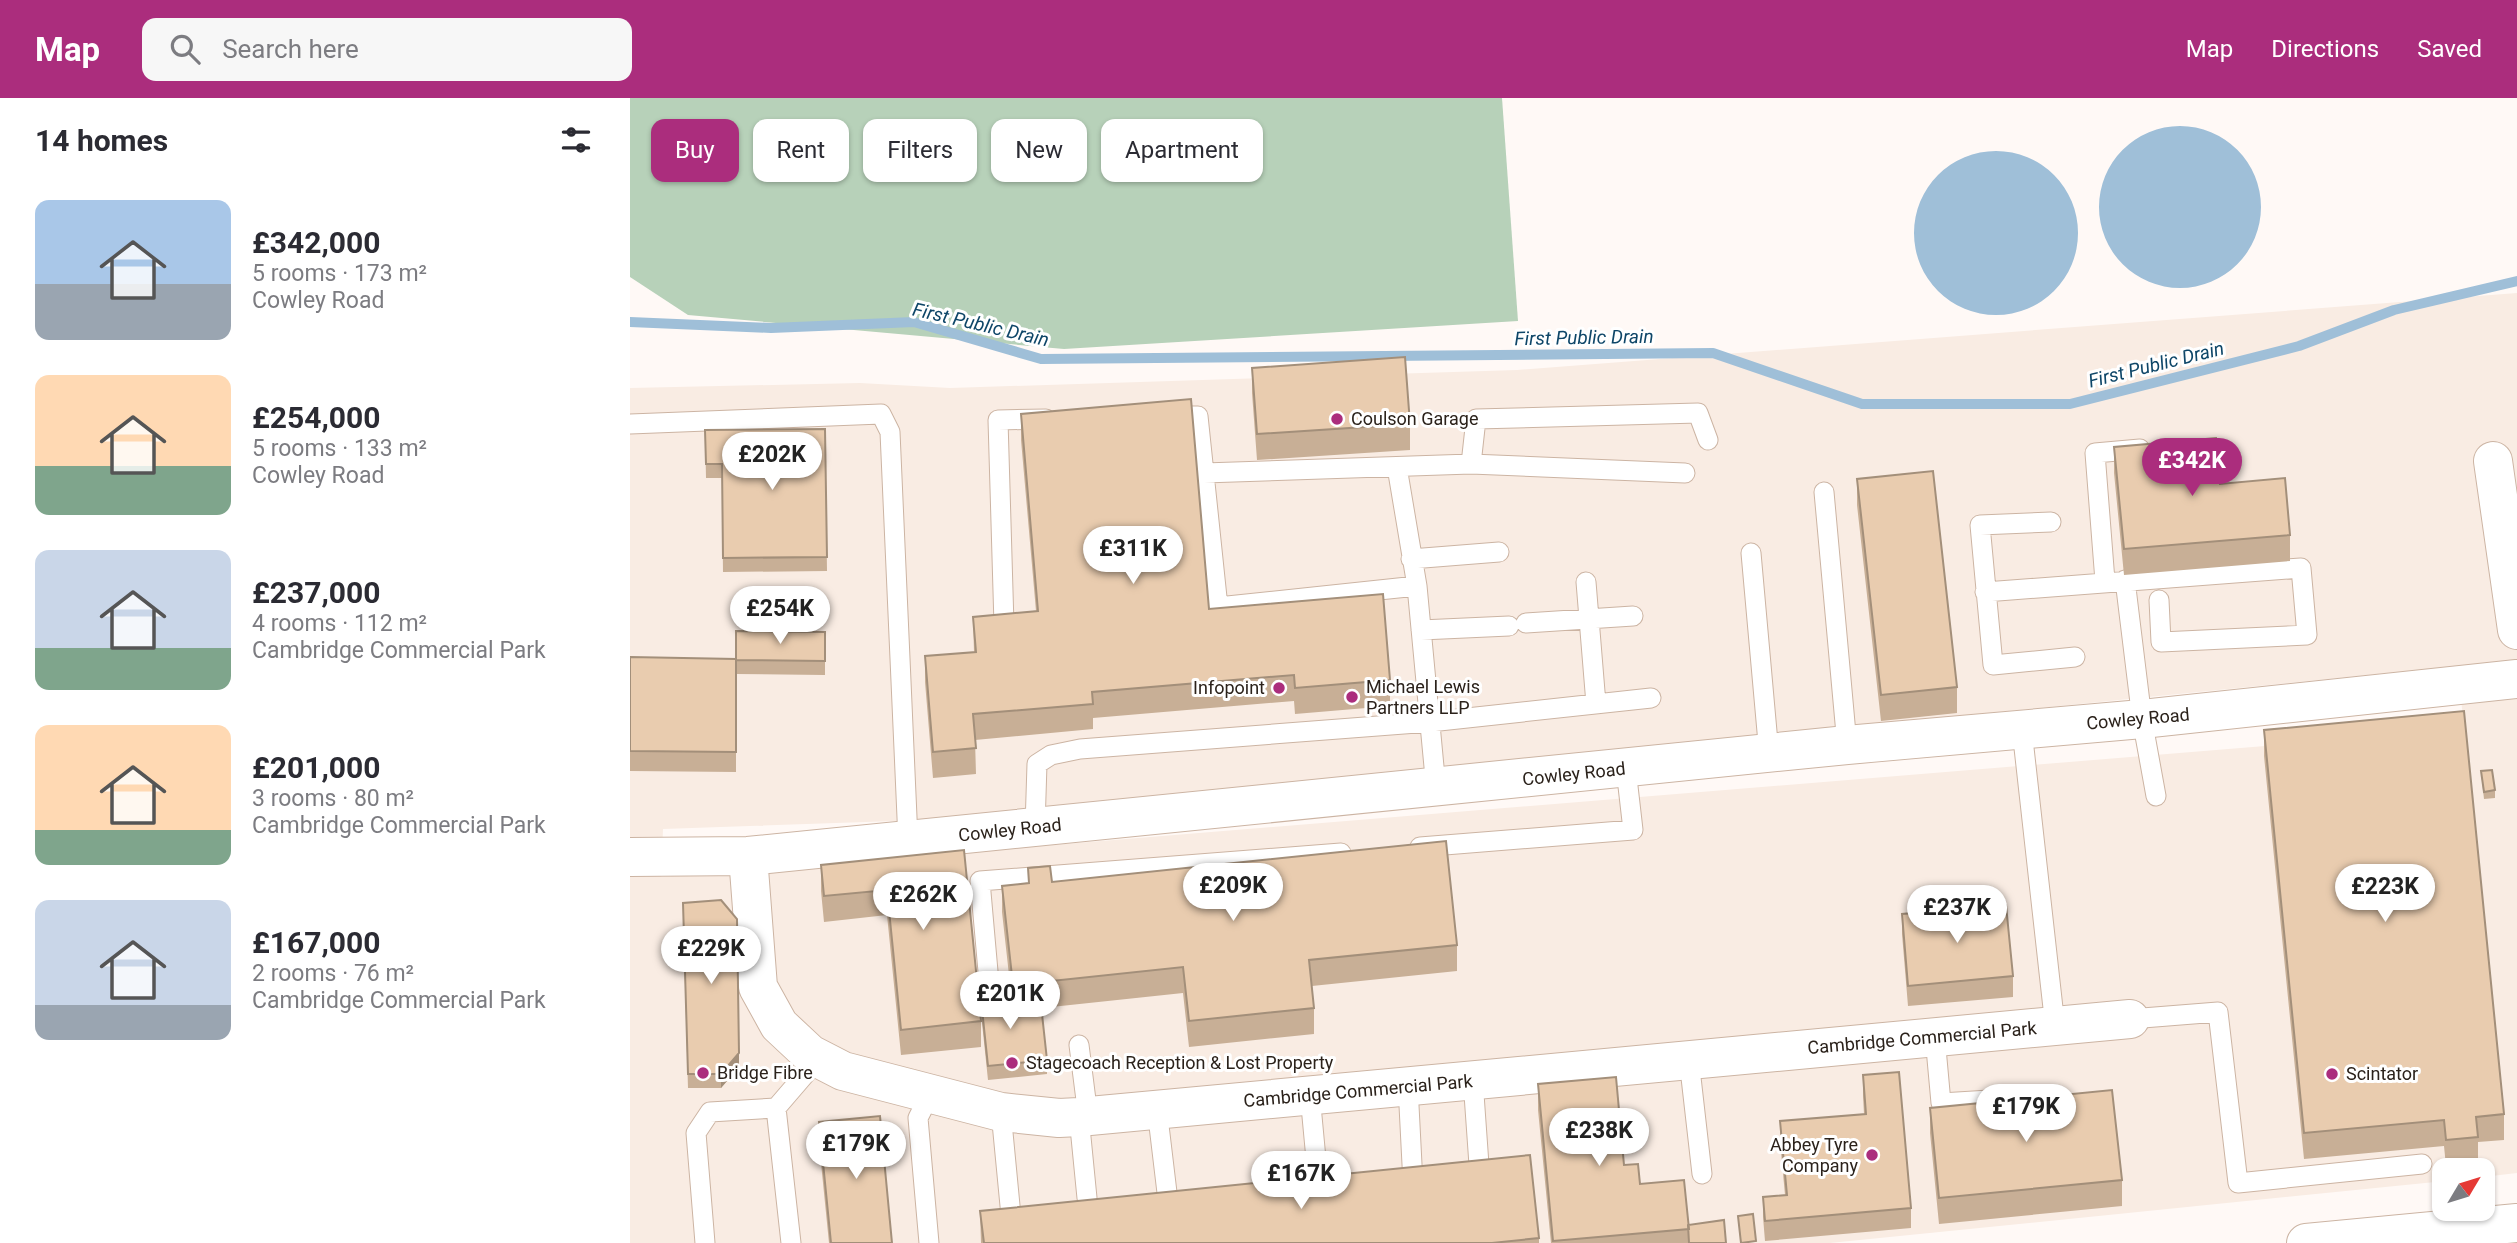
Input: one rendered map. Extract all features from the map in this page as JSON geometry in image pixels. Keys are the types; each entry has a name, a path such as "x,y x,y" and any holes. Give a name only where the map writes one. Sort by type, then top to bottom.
{"street":[{"path":"2493,460 2510,534 2516,613"},
{"name":"Cowley Road","path":"630,857 748,856 2142,719 2517,679"},
{"name":"Cambridge Commercial Park","path":"748,856 758,987 779,1025 819,1058 843,1071 1001,1112 1059,1118 1689,1060 1823,1060 1935,1037 2130,1019"},
{"path":"2306,1243 2517,1223"}],"lane":[{"path":"630,424 881,414 890,432 908,840"},
{"path":"1471,464 1476,419 1698,414 1708,440"},
{"path":"1144,417 1198,416 1218,607 1417,586"},
{"path":"1004,625 998,420 1064,418"},
{"path":"2105,582 2095,453 2161,448"},
{"path":"1204,473 1471,464 1685,473"},
{"path":"1397,467 1417,586 1436,788"},
{"path":"1824,492 1847,746"},
{"path":"2051,522 1980,525 1984,592 1993,665 2075,657"},
{"path":"1411,559 1499,552"},
{"path":"1751,552 1769,754"},
{"path":"1984,592 2301,568 2307,635 2161,642 2159,600"},
{"path":"2125,580 2142,719 2156,796"},
{"path":"1586,582 1596,704"},
{"path":"1421,630 1633,616"},
{"path":"1035,827 1037,764 1051,755 1080,749 1430,722 1651,698"},
{"path":"2022,730 2055,1026"},
{"path":"1397,849 1633,830 1626,769"},
{"path":"990,993 980,881 1355,852"},
{"path":"2130,1019 2218,1012 2238,1183 2422,1164"},
{"path":"1935,1037 1941,1103 2072,1095"},
{"path":"1079,1045 1087,1198"},
{"path":"705,1243 696,1133 710,1112 776,1108 819,1058"},
{"path":"1689,1060 1702,1174"},
{"path":"1473,1080 1480,1179"},
{"path":"1408,1086 1413,1184"},
{"path":"929,1243 918,1118 930,1094"},
{"path":"1310,1095 1319,1191"},
{"path":"776,1108 791,1243"},
{"path":"1157,1110 1168,1201"},
{"path":"1001,1112 1010,1216"}],"shaded area":[{"path":"2517,293 2517,1173 2496,1175 2496,1158 2432,1158 2432,1182 1830,1243 630,1243 630,388 860,383 950,388 1517,370","holes":["2457,666 2464,725 2265,746 661,877 663,829 925,820"]}],"green space":[{"path":"630,98 1502,98 1518,321 1064,349 688,315 630,277"}],"water":[{"path":"2180,126 2211,132 2238,149 2255,176 2261,207 2255,238 2238,265 2211,282 2180,288 2149,282 2122,265 2105,238 2099,207 2105,176 2122,149 2149,132"},
{"path":"1996,151 2027,158 2054,175 2071,202 2078,233 2071,264 2054,291 2027,308 1996,315 1965,308 1938,291 1921,264 1914,233 1921,202 1938,175 1965,158"}],"building":[{"path":"1405,357 1410,424 1257,434 1252,368"},
{"path":"1191,399 1209,609 1383,594 1390,680 1295,688 1294,675 1092,692 1093,704 973,714 976,748 933,752 925,656 976,652 973,617 1038,611 1021,414"},
{"path":"825,429 827,557 723,558 722,464 706,464 705,430"},
{"path":"2216,438 2220,484 2285,478 2290,535 2124,549 2114,447"},
{"path":"1933,471 1957,687 1881,695 1857,479"},
{"path":"736,631 825,632 825,661 736,660"},
{"path":"630,657 736,659 736,752 630,751"},
{"path":"2464,711 2504,1114 2476,1117 2478,1137 2446,1140 2444,1120 2304,1133 2264,730"},
{"path":"2492,770 2495,790 2484,792 2481,771"},
{"path":"1446,841 1457,945 1309,960 1314,1008 1189,1021 1183,967 1013,985 1002,886 1029,883 1028,868 1050,866 1052,882"},
{"path":"964,850 981,1021 901,1030 887,890 824,896 821,865"},
{"path":"721,900 737,919 739,1053 721,1074 688,1074 683,903"},
{"path":"2006,905 2013,976 1908,986 1902,914"},
{"path":"1009,987 1012,1017 1042,1014 1047,1060 988,1066 980,990"},
{"path":"1899,1072 1911,1208 1765,1221 1763,1197 1787,1195 1780,1121 1866,1114 1863,1075"},
{"path":"1616,1077 1624,1165 1638,1164 1640,1184 1684,1180 1689,1229 1553,1241 1538,1084"},
{"path":"2112,1090 2122,1180 1939,1198 1930,1108"},
{"path":"880,1116 892,1243 831,1243 819,1122"},
{"path":"1530,1155 1539,1238 1492,1243 984,1243 980,1211"},
{"path":"1753,1214 1756,1241 1741,1243 1738,1216"},
{"path":"1724,1220 1726,1243 1689,1243 1688,1225"}],"waterway":[{"name":"First Public Drain","path":"630,322 771,328 914,322 1041,359 1713,353 1862,404 2070,404 2299,346 2394,310 2517,281"}],"place":[{"name":"Coulson Garage","path":"1337,419"},
{"name":"Infopoint","path":"1279,688"},
{"name":"Michael Lewis Partners LLP","path":"1352,697"},
{"name":"Stagecoach Reception & Lost Property","path":"1012,1063"},
{"name":"Bridge Fibre","path":"703,1073"},
{"name":"Scintator","path":"2332,1074"},
{"name":"Abbey Tyre Company","path":"1872,1155"}]}
